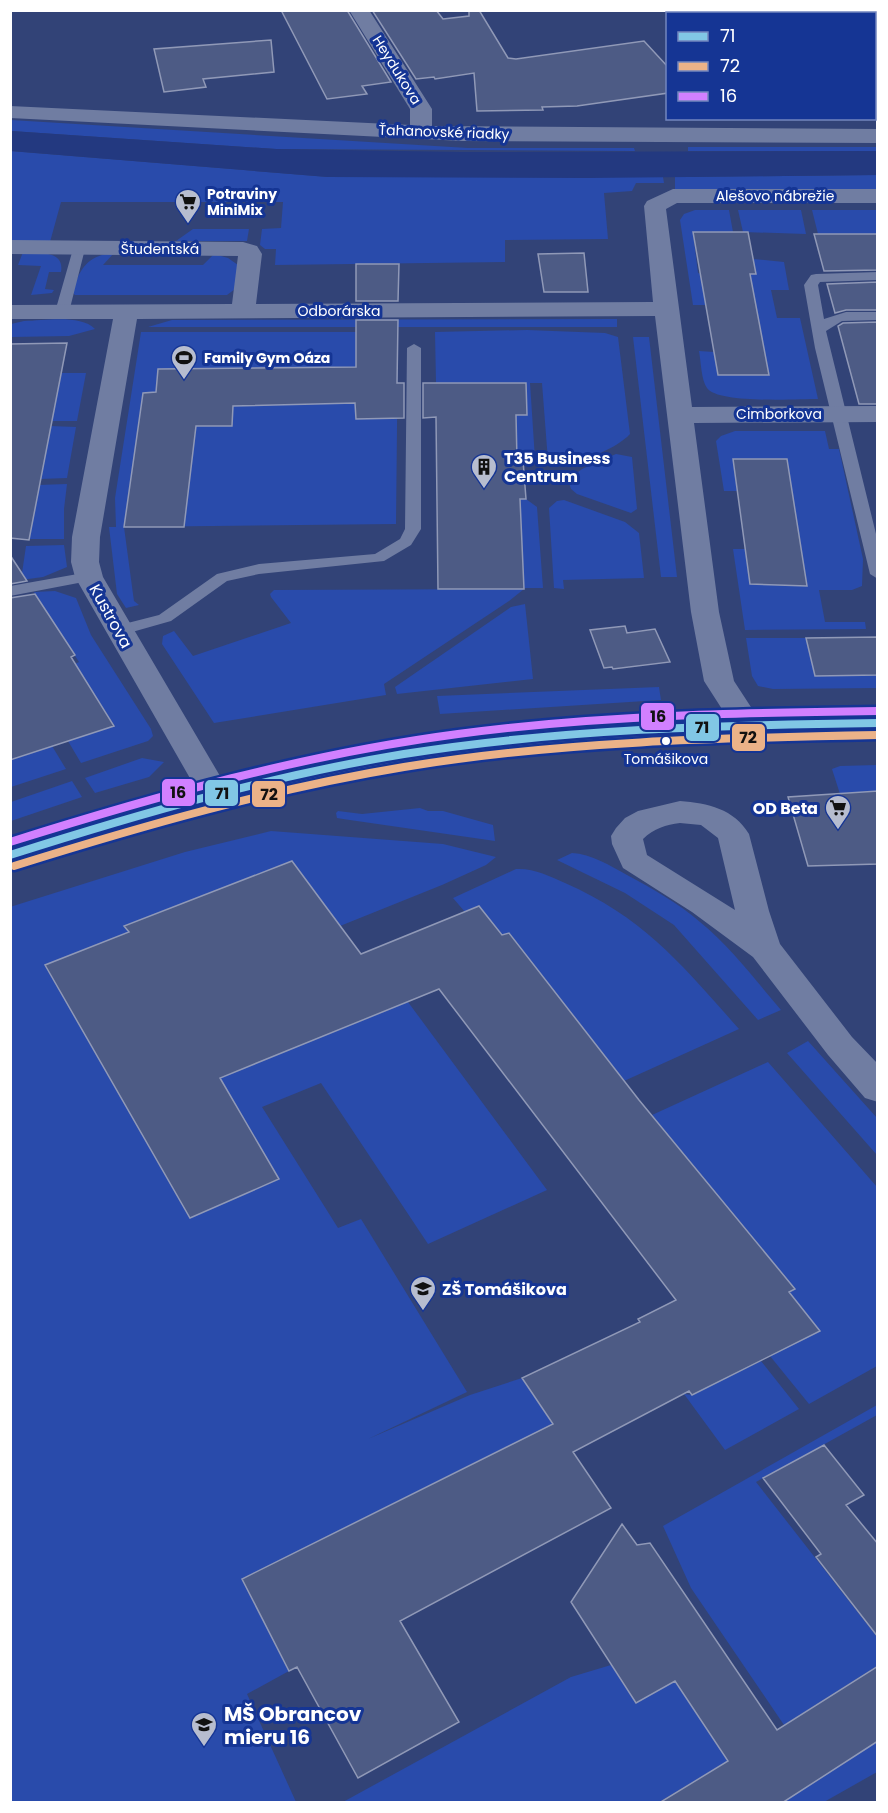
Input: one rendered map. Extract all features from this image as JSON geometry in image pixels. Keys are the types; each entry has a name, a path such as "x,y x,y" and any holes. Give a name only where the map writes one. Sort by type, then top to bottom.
{"street":[{"name":"Heydukova","path":"359,10 422,109 422,132"},
{"name":"Ťahanovské riadky","path":"10,112 422,132 637,136 878,136"},
{"name":"Alešovo nábrežie","path":"667,309 654,212 655,206 660,202 673,196 878,196"},
{"name":"Študentská","path":"10,247 249,251 243,311"},
{"name":"Odborárska","path":"10,312 667,309"},
{"path":"667,309 695,546 719,681 747,724"},
{"name":"Kustrova","path":"126,312 86,537 85,562 89,577 118,631 214,793"},
{"name":"Cimborkova","path":"680,415 878,414"},
{"path":"10,855 89,829 214,793 339,767 460,746 601,731 747,724 878,723"},
{"path":"765,948 752,911 729,826 720,819 708,815 662,814 638,824 631,830 627,836 628,846 630,855 636,863 704,904 765,948 840,1046 878,1088"}],"lane":[{"path":"62,312 79,249"},
{"path":"878,276 816,279 811,285 839,414 878,574"},
{"path":"820,329 832,319 843,316 878,316"},
{"path":"118,631 165,618 206,586 222,577 259,569 379,558 406,542 413,529 414,348"},
{"path":"10,591 89,577"}],"shaded area":[{"path":"11,120 468,148 634,148 635,151 276,149 11,131"},
{"path":"11,131 276,149 460,152 877,151 877,175 588,178 328,177 11,151"},
{"path":"688,147 877,147 878,151 688,151"},
{"path":"10,151 328,177 663,177 664,183 636,183 632,191 604,193 608,239 505,240 505,262 275,265 276,249 265,249 260,245 262,229 281,228 283,202 61,202 50,242 11,241"},
{"path":"877,175 877,189 675,190 675,177"},
{"path":"695,210 729,210 733,232 693,233 698,273 701,274 706,305 693,305 680,220 684,214"},
{"path":"738,210 801,210 806,234 743,232"},
{"path":"812,210 877,210 877,234 818,234"},
{"path":"193,229 249,229 247,241 176,241"},
{"path":"23,252 49,254 59,260 61,272 49,272 45,289 54,290 52,293 31,295 41,266 18,265"},
{"path":"114,253 103,265 203,265 214,254 228,258 238,265 235,289 227,295 75,295 72,292 78,276 91,260"},
{"path":"753,259 784,262 789,290 771,290 777,318 800,318 818,399 742,399 714,393 705,385 699,351 714,352 718,375 769,375 750,274"},
{"path":"617,319 617,327 148,327 172,320"},
{"path":"24,321 80,321 95,329 69,336 11,337 11,324"},
{"path":"527,330 605,333 618,337 630,434 624,440 569,466 561,466 548,461 542,383 530,383 535,459 517,459 514,383 436,383 435,332"},
{"path":"141,332 398,332 396,524 124,527 134,601 139,605 126,608 117,594 109,527 116,527 115,498"},
{"path":"633,337 649,337 677,577 661,577"},
{"path":"61,373 86,373 77,421 51,421"},
{"path":"50,426 76,427 67,478 40,479"},
{"path":"735,431 825,431 829,449 839,449 863,559 862,586 852,590 819,590 825,622 865,622 866,629 745,630 733,549 745,549 750,584 807,585 787,460 733,459 737,491 724,491 716,441 721,436"},
{"path":"616,454 632,457 637,509 631,513 577,494 571,489 569,483 582,469"},
{"path":"67,484 64,539 27,539 38,485"},
{"path":"520,499 526,499 537,507 543,588 524,589"},
{"path":"564,500 625,522 639,533 644,578 563,580 564,589 554,588 549,508 557,501"},
{"path":"64,545 67,567 43,577 21,580 26,546"},
{"path":"524,589 384,684 386,695 214,723 162,644 163,636 174,631 193,656 291,623 271,597 270,594 274,590"},
{"path":"55,591 76,598 91,635 151,729 153,736 148,741 81,763 68,741 114,725 75,664 79,662 34,592"},
{"path":"525,604 533,679 397,694 395,687 511,607"},
{"path":"746,638 806,638 815,676 877,675 877,688 773,689 758,686 752,676"},
{"path":"659,687 661,700 440,714 437,696"},
{"path":"52,746 66,769 11,787 11,760"},
{"path":"142,758 164,762 149,777 95,793 85,778"},
{"path":"877,765 877,791 840,794 832,769 840,766"},
{"path":"72,781 82,797 11,821 11,802"},
{"path":"420,808 428,811 443,811 493,825 495,841 337,818 336,813 338,811 362,814"},
{"path":"271,831 443,844 496,857 486,865 442,885 340,926 125,926 129,932 45,965 67,1003 279,1179 220,1078 408,1002 547,1190 428,1244 321,1083 262,1107 338,1228 361,1219 467,1392 368,1439 470,1395 522,1378 553,1424 242,1579 289,1671 247,1694 296,1802 11,1802 10,907 185,852"},
{"path":"572,853 608,864 656,891 692,915 732,953 781,1010 758,1020 674,925 625,893 557,860"},
{"path":"516,869 547,875 618,912 661,945 739,1029 624,1081 509,933 502,935 479,906 465,912 453,898"},
{"path":"808,1041 877,1118 877,1155 787,1053"},
{"path":"768,1062 877,1187 877,1366 809,1404 770,1356 820,1331 789,1292 795,1289 652,1115"},
{"path":"761,1361 799,1409 725,1450 684,1394 692,1395"},
{"path":"877,1405 877,1415 756,1482 877,1637 877,1666 784,1725 691,1588 663,1526"},
{"path":"611,1665 636,1703 675,1681 728,1761 659,1802 343,1802 571,1677"},
{"path":"877,1741 877,1772 824,1802 782,1802"}],"building":[{"path":"281,10 347,10 391,82 362,86 367,94 327,99"},
{"path":"372,10 436,10 443,19 469,16 469,10 479,10 508,58 516,59 644,41 666,65 666,93 577,106 542,107 543,110 477,111 474,73 435,79 434,77 416,79"},
{"path":"271,40 274,72 203,79 206,87 164,92 154,49"},
{"path":"693,232 748,232 756,274 750,274 769,375 718,375"},
{"path":"814,234 878,234 878,270 824,271"},
{"path":"584,253 588,292 544,292 538,254"},
{"path":"356,264 399,264 398,301 356,301"},
{"path":"878,282 878,310 846,310 835,313 827,284"},
{"path":"356,320 398,320 397,383 404,383 404,418 356,419 355,403 233,406 232,426 196,426 184,527 124,527 143,393 156,392 158,369 356,367"},
{"path":"878,322 878,404 859,404 838,326 843,323"},
{"path":"67,343 29,540 10,538 10,344"},
{"name":"T35 Business Centrum","path":"423,383 526,383 527,415 516,415 517,460 523,460 526,499 520,499 524,589 438,589 436,417 423,418"},
{"path":"733,459 787,459 807,586 750,584"},
{"path":"10,555 27,581 10,584"},
{"path":"35,594 75,655 71,657 114,726 10,760 10,598"},
{"path":"625,626 627,633 655,629 670,662 613,669 612,667 604,668 590,630"},
{"path":"878,637 878,675 815,676 806,638"},
{"name":"OD Beta","path":"878,791 878,864 808,866 788,797"},
{"path":"292,861 361,954 479,906 502,935 509,933 639,1100 795,1289 789,1292 820,1331 692,1395 689,1391 573,1452 611,1508 400,1621 459,1722 358,1778 297,1667 289,1671 242,1579 553,1424 522,1378 640,1322 638,1319 676,1300 439,989 220,1078 279,1179 190,1218 45,965 129,932 124,926"},
{"path":"824,1445 864,1495 846,1505 878,1544 878,1637 816,1557 821,1554 763,1478"},
{"path":"622,1524 637,1545 650,1543 777,1730 878,1666 878,1741 782,1803 659,1803 728,1761 675,1681 636,1703 571,1602"}],"transit line":[{"name":"16","path":"10,842 120,808 287,765 456,734 613,719 878,711"},
{"name":"71","path":"10,855 233,790 403,754 512,740 616,731 878,723"},
{"name":"72","path":"14,866 180,816 292,789 405,766 514,752 618,743 878,735"}],"place":[{"name":"Potraviny MiniMix","path":"188,225"},
{"name":"Family Gym Oáza","path":"184,381"},
{"name":"T35 Business Centrum","path":"484,490"},
{"name":"Tomášikova","path":"666,741"},
{"name":"OD Beta","path":"838,831"},
{"name":"ZŠ Tomášikova","path":"423,1312"},
{"name":"MŠ Obrancov mieru 16","path":"204,1748"}]}
